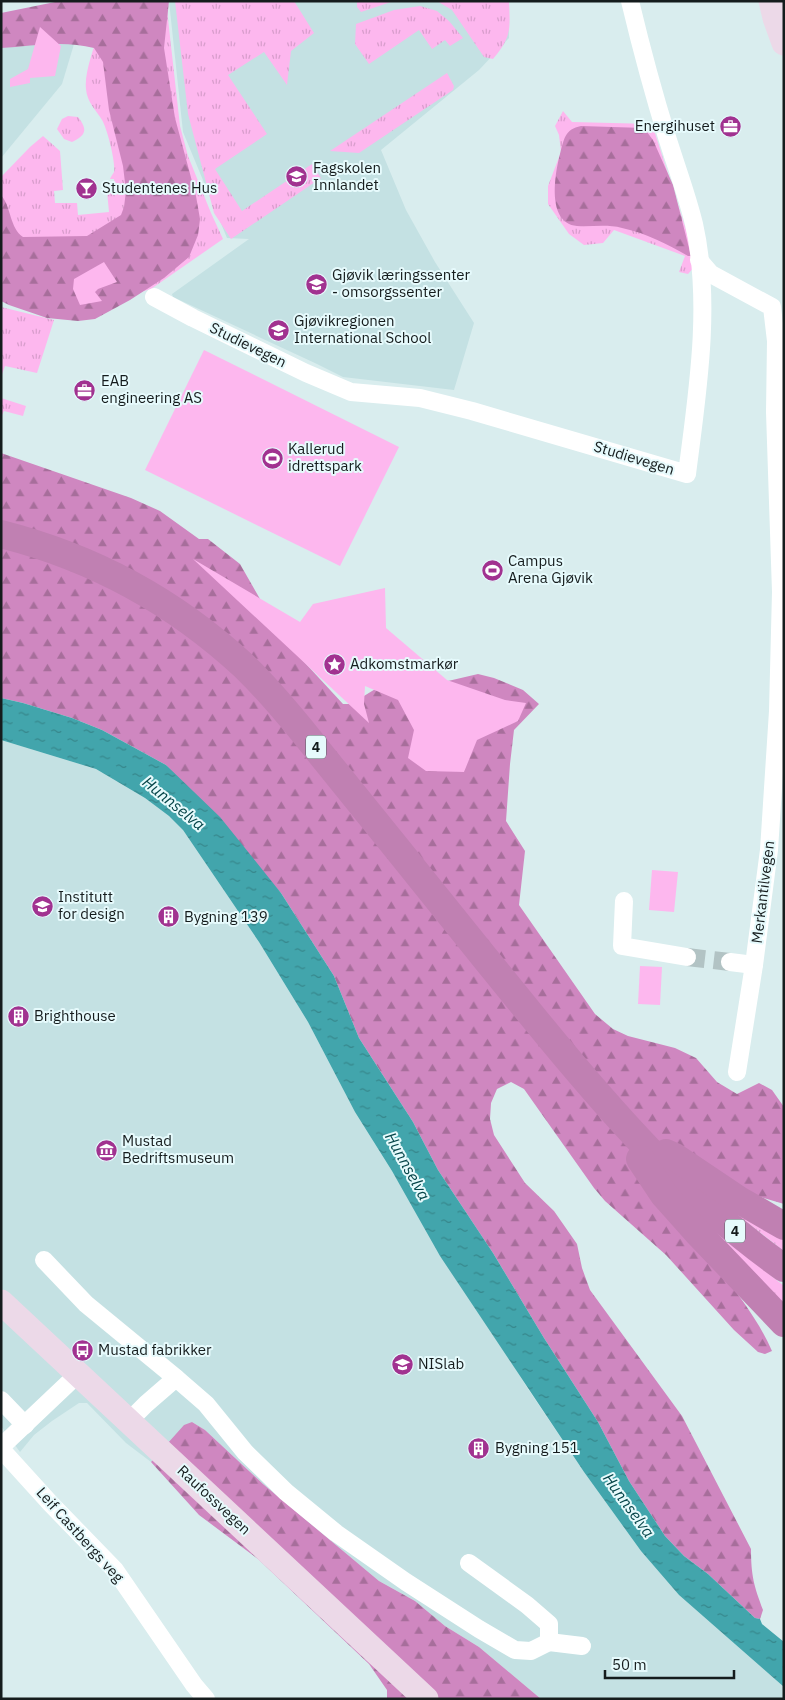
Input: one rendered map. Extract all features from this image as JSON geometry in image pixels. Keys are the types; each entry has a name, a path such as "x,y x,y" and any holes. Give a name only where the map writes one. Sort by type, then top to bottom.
{"highway":[{"name":"4","path":"1,534 52,548 100,568 134,586 195,625 246,668 300,728 517,998 618,1118 640,1142 724,1222 784,1268"},
{"path":"618,1118 640,1158 664,1195 784,1323"},
{"path":"640,1142 675,1156 739,1200 784,1226"}],"main road":[{"path":"771,1 774,18 784,39"},
{"name":"Raufossvegen","path":"1,1302 426,1699"}],"street":[{"name":"Studievegen","path":"154,297 306,373 351,392 420,398 688,474 698,391 703,316 699,260 694,224 642,56 630,1"},
{"name":"Merkantilvegen","path":"699,260 711,274 772,307 776,341 775,412 781,592 778,711 769,850 738,1072"},
{"path":"624,901 622,946 687,957"},
{"name":"Merkantilvegen","path":"730,962 754,965"},
{"path":"44,1260 86,1304 206,1404 245,1452 286,1492 343,1538 406,1582 515,1650 532,1651 548,1642 582,1646"},
{"path":"1,1448 78,1374"},
{"path":"129,1421 176,1378"},
{"path":"1,1400 25,1425"},
{"name":"Leif Castbergs veg","path":"1,1448 50,1503 115,1570 206,1699"},
{"path":"470,1563 527,1604 549,1624 548,1642"}],"shaded area":[{"name":"Fagskolen Innlandet","path":"169,1 508,1 509,38 479,70 381,150 406,210 435,262 474,323 454,390 343,377 173,297 172,294 249,239 227,238 183,132"},
{"path":"84,11 62,84 1,158 1,20"},
{"path":"1,740 96,769 145,798 169,816 183,830 259,942 308,1022 355,1112 528,1389 584,1472 641,1551 679,1595 784,1687 784,1699 541,1699 479,1647 445,1626 415,1601 379,1581 263,1484 205,1430 192,1422 151,1462 126,1443 87,1403 79,1403 34,1435 20,1452 1,1426"}],"green space":[{"path":"60,1 169,1 164,48 175,118 196,196 200,219 198,235 189,257 164,278 130,300 95,319 78,321 47,318 1,301 1,195 7,205 15,229 23,237 87,236 121,215 124,207 126,191 123,166 109,110 103,62 94,48 60,44 1,48 1,13"},
{"path":"166,1 180,126 188,156 223,239 151,289 65,313 1,292 1,177 43,136 60,151 63,190 54,191 55,203 77,203 78,215 109,212 107,191 115,190 114,179 110,179 114,172 114,161 104,124 87,94 86,76 90,61 98,33"},
{"path":"175,1 294,1 314,33 291,51 287,85 264,52 228,75 267,134 215,169 242,211 312,164 321,178 231,239 214,213 188,114"},
{"path":"357,1 394,1 361,12 357,7"},
{"path":"437,1 509,1 510,19 507,38 493,59 484,57 452,10"},
{"path":"420,6 437,11 449,21 463,38 450,46 445,40 432,49 419,30 369,64 355,44 356,24 394,10"},
{"path":"40,27 61,46 55,76 30,78 30,83 10,87 10,79 28,69"},
{"path":"447,73 454,86 453,90 359,153 330,151"},
{"path":"563,111 572,122 652,124 697,264 688,274 679,272 685,256 614,230 603,243 584,245 569,234 548,204 548,186 561,152 559,135 555,126"},
{"path":"68,116 78,117 84,129 83,134 72,142 64,139 57,129 62,119"},
{"path":"581,126 644,128 653,140 673,185 691,256 656,239 631,230 611,226 577,226 567,223 561,216 555,196 558,162 568,132"},
{"path":"104,262 117,282 95,292 102,301 80,305 73,289 74,279"},
{"path":"1,307 54,320 37,373 5,366 1,377"},
{"name":"Kallerud idrettspark","path":"204,350 399,447 340,566 145,470"},
{"path":"1,398 26,406 23,416 4,411 1,417"},
{"path":"1,453 131,498 160,511 199,539 208,539 240,564 283,639 343,704 351,704 385,683 448,681 478,674 494,678 523,690 539,704 514,730 510,764 506,821 525,851 519,905 595,1014 613,1029 628,1036 675,1048 696,1058 717,1082 737,1094 759,1083 772,1090 784,1107 784,1204 747,1193 684,1226 743,1302 772,1351 765,1354 758,1352 734,1330 666,1255 605,1201 524,1089 511,1082 497,1089 491,1103 490,1119 494,1135 525,1183 554,1211 577,1244 582,1268 590,1290 682,1416 751,1549 754,1581 763,1610 760,1619 755,1618 708,1574 684,1556 665,1536 629,1481 598,1422 544,1338 493,1253 438,1170 413,1122 359,1038 334,976 281,893 166,765 102,730 72,718 1,698"},
{"path":"193,559 300,622 313,604 385,588 386,628 447,680 505,700 526,703 518,721 477,740 464,772 426,771 408,758 414,730 398,700 365,686 364,704 369,723"},
{"path":"652,870 678,872 674,912 649,910"},
{"path":"640,966 662,967 660,1005 638,1004"},
{"path":"731,1210 784,1237 784,1251"},
{"path":"692,1212 784,1286 784,1306"},
{"path":"192,1422 205,1430 263,1484 379,1581 415,1601 445,1626 479,1647 541,1699 387,1699 387,1690 369,1664 258,1559 199,1515 151,1462 184,1425"}],"water":[{"name":"Hunnselva","path":"1,698 72,718 102,730 166,765 220,817 281,893 334,976 359,1038 413,1122 438,1170 493,1253 544,1338 598,1422 629,1481 665,1536 684,1556 708,1574 784,1642 784,1687 679,1595 641,1551 584,1472 440,1256 392,1171 355,1112 308,1022 259,942 183,830 169,816 145,798 96,769 1,740"}],"tunnel":[{"path":"687,957 730,962"}],"place":[{"name":"Energihuset","path":"731,126"},
{"name":"Fagskolen Innlandet","path":"297,177"},
{"name":"Studentenes Hus","path":"86,188"},
{"name":"Gjøvik læringssenter - omsorgssenter","path":"316,284"},
{"name":"Gjøvikregionen International School","path":"278,330"},
{"name":"EAB engineering AS","path":"85,390"},
{"name":"Kallerud idrettspark","path":"272,458"},
{"name":"Campus Arena Gjøvik","path":"492,570"},
{"name":"Adkomstmarkør","path":"334,664"},
{"name":"Institutt for design","path":"42,906"},
{"name":"Bygning 139","path":"168,917"},
{"name":"Brighthouse","path":"18,1016"},
{"name":"Mustad Bedriftsmuseum","path":"106,1150"},
{"name":"Mustad fabrikker","path":"82,1350"},
{"name":"NISlab","path":"402,1364"},
{"name":"Bygning 151","path":"479,1448"}]}
